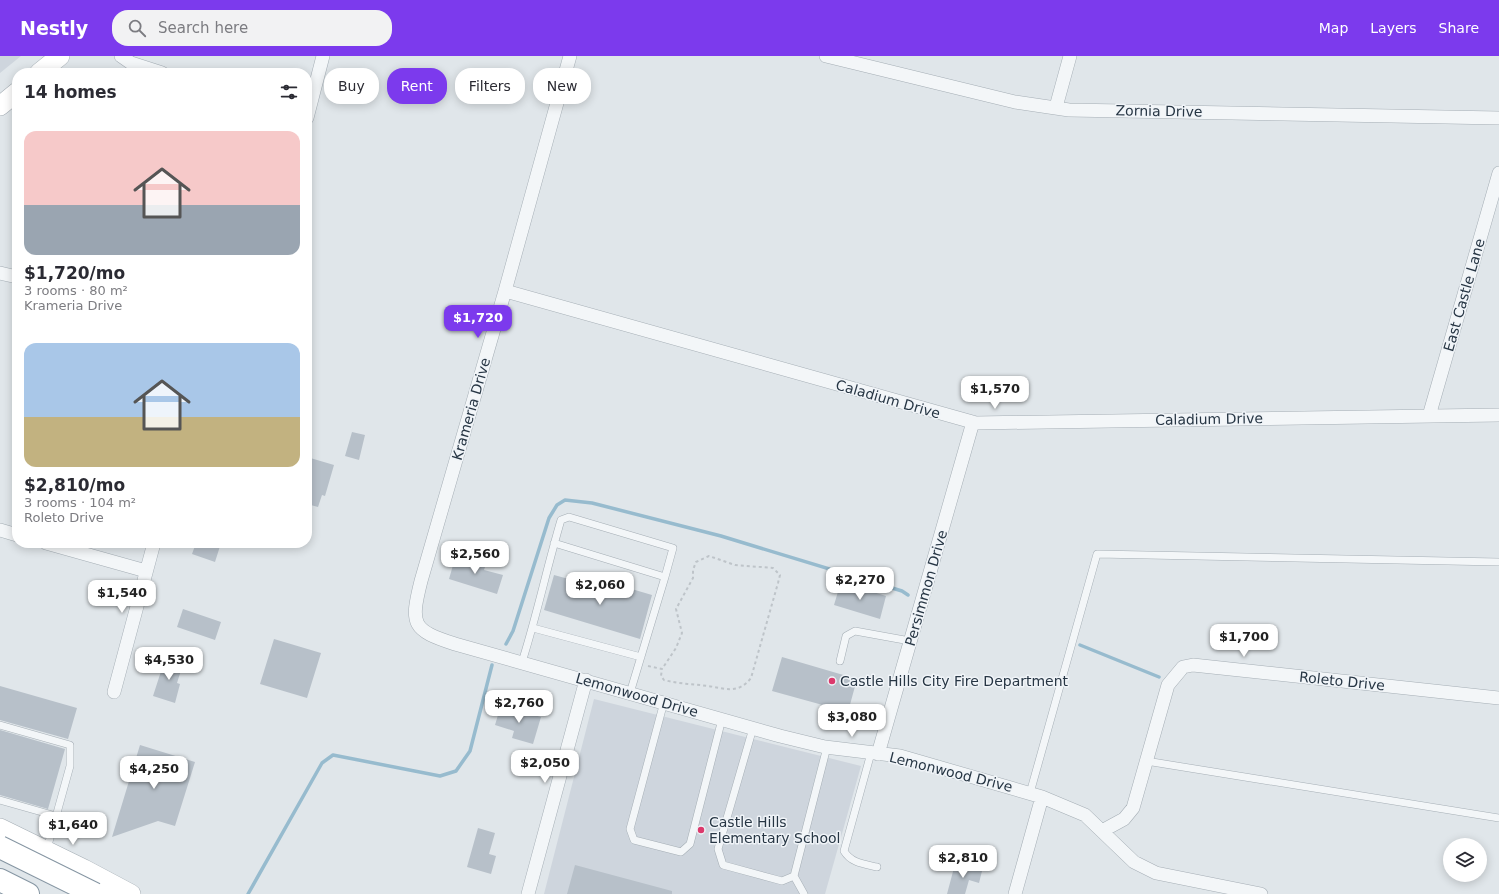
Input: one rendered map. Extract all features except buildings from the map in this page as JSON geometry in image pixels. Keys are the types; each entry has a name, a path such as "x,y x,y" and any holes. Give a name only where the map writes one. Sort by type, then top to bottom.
{"highway":[{"path":"0,847 95,894"},
{"path":"0,847 116,894"},
{"path":"0,880 28,894"}],"main road":[{"path":"45,68 60,56"},
{"path":"0,828 131,894"}],"street":[{"path":"121,56 131,63 146,68"},
{"path":"312,99 323,56"},
{"name":"Krameria Drive","path":"417,624 414,609 421,581 505,291 570,56"},
{"path":"1056,107 1070,56"},
{"name":"Zornia Drive","path":"834,57 1015,102 1077,110 1499,118"},
{"name":"East Castle Lane","path":"1429,416 1499,173"},
{"path":"0,273 12,276"},
{"name":"Caladium Drive","path":"505,291 972,422 1499,415"},
{"name":"Persimmon Drive","path":"875,754 910,641 972,422"},
{"path":"0,530 12,534"},
{"path":"64,548 146,571"},
{"path":"114,692 153,548"},
{"name":"Lemonwood Drive","path":"417,624 429,635 753,728 827,747 900,756 1036,795 1085,816 1134,862 1156,873 1262,894"},
{"name":"Roleto Drive","path":"1102,831 1124,819 1133,808 1168,685 1183,667 1193,665 1499,698"},
{"path":"528,894 586,680"},
{"path":"1016,894 1036,795"}],"lane":[{"path":"522,662 533,628 561,520 569,516 673,548 630,693"},
{"path":"554,543 665,577"},
{"path":"1036,795 1097,554 1499,562"},
{"path":"533,628 640,660"},
{"path":"840,661 846,636 855,631 910,641"},
{"path":"664,702 630,829 634,840 681,852 690,844 722,719"},
{"path":"0,724 70,746 70,766 46,850"},
{"path":"753,728 718,849 723,865 782,882 794,876"},
{"path":"804,894 794,876 827,747"},
{"path":"875,754 844,851 850,858 858,862 877,867"},
{"path":"1146,762 1499,818"},
{"path":"0,800 56,816"}],"path":[{"path":"709,556 735,565 773,568 780,575 751,678 747,684 727,690 707,686 684,685 664,680 662,676 662,669 680,640 682,633 676,608 693,578 693,570 696,562 709,556"},
{"path":"640,660 662,669"}],"shaded area":[{"path":"0,56 21,56 0,73"},
{"name":"Castle Hills Elementary School","path":"594,699 861,766 825,894 544,894"}],"waterway":[{"path":"506,644 513,631 549,518 557,505 565,500 592,503 721,536 902,591 908,595"},
{"path":"1080,645 1159,677"},
{"path":"248,894 322,763 333,755 440,776 456,771 470,751 492,665"}],"place":[{"name":"Castle Hills City Fire Department","path":"832,681"},
{"name":"Castle Hills Elementary School","path":"701,830"}]}
